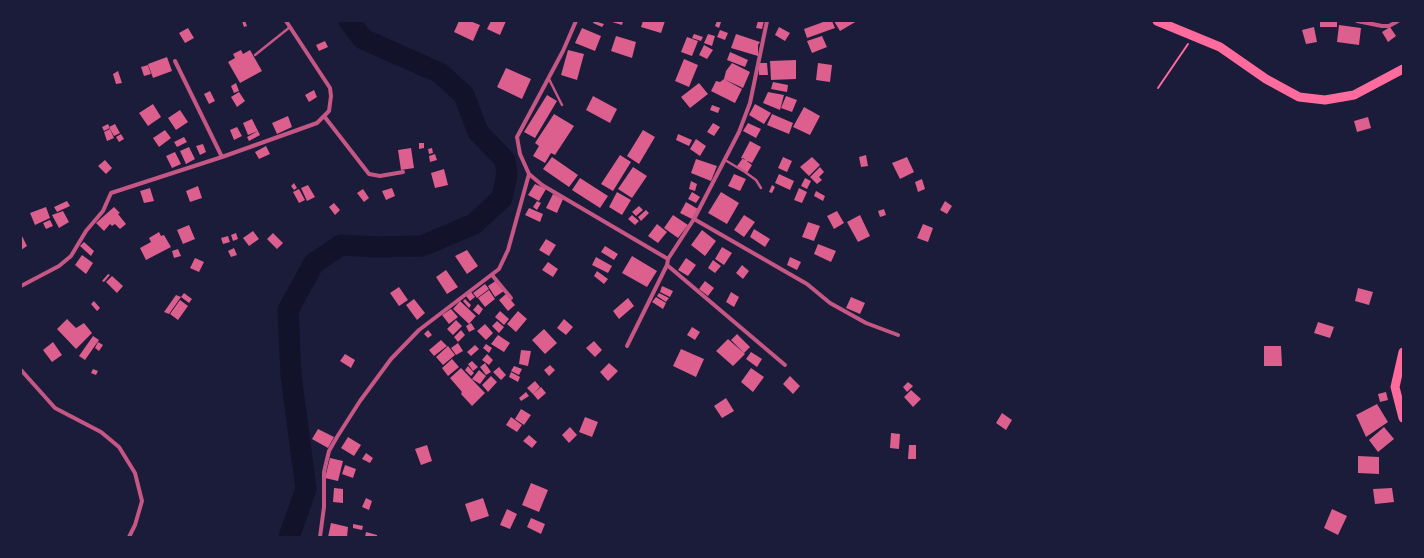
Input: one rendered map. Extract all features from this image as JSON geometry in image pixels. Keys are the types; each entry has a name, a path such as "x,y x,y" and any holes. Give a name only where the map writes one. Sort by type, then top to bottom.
{"highway":[{"path":"1157,21 1220,47 1266,79 1299,97 1326,100 1354,94 1403,68"},
{"path":"1402,358 1395,387 1403,418"}],"street":[{"path":"21,286 59,266 71,256 86,231 103,211 111,193 222,157 317,123 329,111 331,96 330,88 286,21"},
{"path":"576,21 549,79 517,137 520,154 529,174 542,185 668,259"},
{"path":"627,346 667,265 668,259 694,219 739,132 750,102 767,21"},
{"path":"1357,21 1382,26 1389,26 1398,21"},
{"path":"175,61 222,157"},
{"path":"324,116 369,174 380,176 403,172"},
{"path":"320,537 324,507 324,472 329,451 360,401 391,359 419,330 499,269 508,250 529,174"},
{"path":"694,219 807,284 830,304 866,323 898,335"},
{"path":"667,265 785,365"},
{"path":"492,274 512,298"},
{"path":"21,370 54,408 101,432 119,447 134,473 142,501 135,525 129,537"}],"lane":[{"path":"255,55 290,27"},
{"path":"549,79 562,105"},
{"path":"724,160 756,180 761,188"}],"path":[{"path":"1158,88 1193,37"}],"building":[{"path":"242,21 245,21 247,26 244,27"},
{"path":"459,21 470,21 480,25 473,41 454,32"},
{"path":"491,21 506,21 500,35 487,29"},
{"path":"594,21 604,24 602,27 593,23"},
{"path":"609,21 623,21 622,25"},
{"path":"643,21 665,21 661,33 641,27"},
{"path":"717,21 721,22 719,28 715,26"},
{"path":"758,21 764,21 762,29 756,28"},
{"path":"826,21 832,21 835,28 807,38 804,29"},
{"path":"834,21 857,21 840,31"},
{"path":"1320,21 1337,21 1337,27 1320,27"},
{"path":"1339,25 1361,28 1359,45 1337,42"},
{"path":"779,27 790,33 785,41 775,35"},
{"path":"1314,27 1317,42 1306,44 1302,30"},
{"path":"1390,27 1396,36 1388,42 1382,32"},
{"path":"188,28 194,38 185,43 179,33"},
{"path":"582,28 601,36 595,51 575,43"},
{"path":"720,30 728,33 725,40 717,37"},
{"path":"694,34 703,37 701,41 692,38"},
{"path":"708,34 715,36 712,46 704,43"},
{"path":"736,34 760,42 758,45 758,56 731,48"},
{"path":"616,36 636,42 632,58 611,51"},
{"path":"822,36 827,47 812,53 807,41"},
{"path":"687,37 698,41 692,56 681,52"},
{"path":"325,41 328,47 319,51 316,45"},
{"path":"704,45 713,50 707,59 699,55"},
{"path":"241,50 243,54 250,50 262,71 240,83 228,62 235,58 233,54"},
{"path":"568,50 584,54 577,80 561,75"},
{"path":"730,52 748,60 745,67 727,60"},
{"path":"167,57 172,71 153,78 148,64"},
{"path":"684,59 698,65 689,87 675,81"},
{"path":"796,60 796,79 771,80 770,61"},
{"path":"732,63 750,72 743,88 724,79 726,71"},
{"path":"759,63 767,63 768,75 759,75"},
{"path":"818,63 832,65 830,82 816,80"},
{"path":"148,65 151,74 144,76 141,67"},
{"path":"506,68 531,79 522,99 497,87"},
{"path":"118,71 122,83 116,84 113,74"},
{"path":"724,79 742,89 735,103 711,91 716,81 720,82"},
{"path":"773,82 788,85 787,92 771,89"},
{"path":"236,83 239,91 234,93 231,86"},
{"path":"699,83 708,94 690,108 681,97"},
{"path":"314,90 317,97 309,102 305,95"},
{"path":"210,91 215,101 209,104 204,94"},
{"path":"239,92 245,101 237,107 231,97"},
{"path":"768,92 784,95 780,110 763,103"},
{"path":"547,95 557,101 535,138 524,132"},
{"path":"593,96 617,109 610,123 586,110"},
{"path":"786,96 797,100 792,112 781,108"},
{"path":"153,104 161,117 148,126 139,113"},
{"path":"755,104 771,113 764,124 749,115"},
{"path":"712,105 720,108 718,113 710,110"},
{"path":"804,107 820,116 810,135 793,127"},
{"path":"180,110 188,122 176,130 168,118"},
{"path":"554,114 574,126 555,155 551,153 545,163 533,156 539,146 535,143"},
{"path":"772,114 793,123 789,134 767,125"},
{"path":"288,116 292,127 277,134 272,123"},
{"path":"1368,117 1371,128 1357,132 1354,121"},
{"path":"252,119 258,131 248,135 243,123"},
{"path":"713,123 720,127 714,136 707,132"},
{"path":"748,123 761,129 756,138 743,131"},
{"path":"108,124 110,128 104,131 102,127"},
{"path":"115,124 120,133 114,136 109,127"},
{"path":"237,127 242,136 234,140 230,130"},
{"path":"110,129 114,138 107,141 104,132"},
{"path":"165,130 171,138 159,147 153,138"},
{"path":"643,130 655,137 639,164 627,156"},
{"path":"258,131 260,135 249,141 247,137"},
{"path":"121,134 124,139 119,142 116,137"},
{"path":"678,134 692,140 689,146 676,140"},
{"path":"184,137 187,142 177,147 174,142"},
{"path":"696,139 706,146 700,156 690,149"},
{"path":"750,141 761,147 752,163 741,158"},
{"path":"419,143 424,143 424,148 419,149"},
{"path":"203,144 206,152 200,155 196,146"},
{"path":"266,146 270,154 259,159 255,152"},
{"path":"189,147 195,159 186,164 180,151"},
{"path":"411,148 414,168 401,170 398,150"},
{"path":"432,148 433,153 429,154 428,149"},
{"path":"175,152 181,164 172,168 166,156"},
{"path":"435,154 437,160 430,162 429,156"},
{"path":"620,155 631,162 613,191 601,184"},
{"path":"866,155 868,166 861,167 859,157"},
{"path":"552,157 578,175 569,187 543,169"},
{"path":"783,157 792,161 787,172 778,168"},
{"path":"812,157 820,165 809,176 800,167"},
{"path":"907,157 914,172 900,179 892,163"},
{"path":"743,158 752,165 747,173 737,166"},
{"path":"696,159 717,166 711,181 691,173"},
{"path":"105,160 112,168 106,174 98,166"},
{"path":"633,167 647,176 632,198 618,189"},
{"path":"820,167 824,172 819,177 822,180 817,184 810,177"},
{"path":"444,169 448,185 435,188 431,173"},
{"path":"734,174 746,179 740,191 728,186"},
{"path":"779,174 794,181 790,190 775,183"},
{"path":"580,178 608,196 600,208 572,190"},
{"path":"805,178 811,181 807,189 801,186"},
{"path":"922,179 925,189 918,192 915,182"},
{"path":"691,181 697,184 695,191 689,189"},
{"path":"294,183 297,188 294,190 291,186"},
{"path":"535,184 546,189 539,201 528,195"},
{"path":"308,185 315,197 307,201 301,188"},
{"path":"772,185 775,187 772,193 769,192"},
{"path":"198,186 202,198 190,202 186,191"},
{"path":"150,188 154,201 144,203 140,191"},
{"path":"392,188 395,196 386,200 382,191"},
{"path":"799,188 807,192 802,203 794,200"},
{"path":"299,189 305,200 299,203 293,192"},
{"path":"363,189 369,198 364,202 357,193"},
{"path":"816,191 825,196 823,201 814,196"},
{"path":"617,192 631,200 622,215 609,207"},
{"path":"692,192 700,197 696,203 688,199"},
{"path":"721,192 739,203 727,224 708,213"},
{"path":"553,194 563,199 557,213 546,208"},
{"path":"67,201 70,206 57,212 54,207"},
{"path":"537,201 541,203 537,210 533,207"},
{"path":"945,201 952,206 947,214 940,210"},
{"path":"686,202 698,209 692,219 680,213"},
{"path":"334,203 340,210 335,215 329,207"},
{"path":"639,206 643,210 636,216 632,212"},
{"path":"46,207 50,218 35,225 30,213"},
{"path":"114,207 120,213 118,214 126,224 120,229 115,224 112,226 110,224 104,231 96,223"},
{"path":"529,208 543,214 540,222 525,215"},
{"path":"884,209 886,215 880,217 878,211"},
{"path":"646,210 649,213 641,221 638,217"},
{"path":"63,211 69,222 59,228 52,215"},
{"path":"837,211 844,223 834,229 827,216"},
{"path":"632,215 639,221 635,225 628,219"},
{"path":"673,215 688,225 678,238 664,228"},
{"path":"744,215 755,222 744,237 734,230"},
{"path":"860,215 870,236 858,242 847,222"},
{"path":"50,220 53,226 46,229 43,223"},
{"path":"808,222 820,226 814,241 802,237"},
{"path":"657,224 667,232 658,243 648,236"},
{"path":"923,224 933,228 928,242 917,238"},
{"path":"189,225 195,239 183,244 177,230"},
{"path":"754,229 770,239 765,247 750,237"},
{"path":"702,230 716,241 705,256 691,245"},
{"path":"253,231 259,239 249,246 243,238"},
{"path":"159,232 161,236 164,235 171,247 146,260 140,248 151,242 149,238"},
{"path":"236,233 238,239 233,241 231,235"},
{"path":"273,233 283,243 277,249 267,239"},
{"path":"21,234 27,246 21,250"},
{"path":"228,236 230,242 223,244 221,238"},
{"path":"546,239 556,245 549,256 539,250"},
{"path":"84,242 94,251 91,256 80,246"},
{"path":"818,244 836,251 831,262 814,254"},
{"path":"605,246 618,254 614,260 601,252"},
{"path":"722,247 732,253 724,265 715,259"},
{"path":"234,248 237,255 231,257 228,251"},
{"path":"178,249 181,256 174,258 172,251"},
{"path":"467,250 478,266 467,274 455,256"},
{"path":"82,255 93,263 86,274 75,265"},
{"path":"632,256 657,271 647,287 622,273"},
{"path":"596,257 612,266 608,273 592,265"},
{"path":"790,257 801,262 797,270 787,265"},
{"path":"195,258 204,262 199,272 190,268"},
{"path":"686,258 696,265 688,276 678,270"},
{"path":"713,260 721,266 715,273 708,268"},
{"path":"548,262 558,269 553,277 542,270"},
{"path":"742,265 749,271 743,279 736,273"},
{"path":"446,270 458,287 447,294 436,277"},
{"path":"597,271 608,279 604,284 594,276"},
{"path":"108,274 110,275 104,282 102,281"},
{"path":"112,276 123,286 117,293 106,282"},
{"path":"497,280 504,291 495,297 488,286"},
{"path":"705,281 714,288 708,296 699,289"},
{"path":"485,284 489,289 477,298 473,293"},
{"path":"662,286 673,291 670,297 660,292"},
{"path":"399,287 408,300 399,306 390,293"},
{"path":"1358,288 1373,292 1369,305 1355,301"},
{"path":"489,290 495,299 485,307 478,298"},
{"path":"471,292 475,297 470,301 466,296"},
{"path":"731,292 739,297 734,307 726,302"},
{"path":"184,293 192,299 189,303 181,297"},
{"path":"659,293 669,298 666,302 657,296"},
{"path":"506,294 515,305 508,311 499,300"},
{"path":"176,295 181,297 169,314 164,312"},
{"path":"656,297 666,303 663,309 652,302"},
{"path":"851,297 865,303 860,314 846,308"},
{"path":"628,298 634,306 619,319 613,311"},
{"path":"414,299 425,313 417,320 406,305"},
{"path":"465,299 471,305 469,308 463,301"},
{"path":"180,300 188,306 178,320 170,314"},
{"path":"94,301 100,308 97,311 91,304"},
{"path":"460,301 476,316 469,324 453,309"},
{"path":"478,304 483,309 479,315 473,310"},
{"path":"451,309 458,317 449,324 442,315"},
{"path":"500,311 509,319 504,325 495,317"},
{"path":"518,311 527,319 516,332 507,324"},
{"path":"67,319 76,328 84,323 92,333 76,349 57,329"},
{"path":"564,319 573,327 566,335 557,328"},
{"path":"456,320 462,326 453,335 447,329"},
{"path":"497,321 504,327 499,333 492,326"},
{"path":"1318,322 1334,327 1330,338 1314,333"},
{"path":"471,323 475,329 469,332 466,326"},
{"path":"485,324 493,333 486,340 477,331"},
{"path":"692,327 700,332 695,340 687,335"},
{"path":"544,329 557,343 545,354 532,340"},
{"path":"428,330 432,335 428,338 424,334"},
{"path":"461,330 465,335 458,342 454,337"},
{"path":"737,334 750,347 744,353 731,340"},
{"path":"498,335 510,343 504,352 491,344"},
{"path":"93,336 99,340 85,360 79,356"},
{"path":"728,339 745,354 733,366 716,351"},
{"path":"441,340 447,346 434,356 429,350"},
{"path":"594,341 602,350 595,357 586,348"},
{"path":"53,342 62,355 52,362 43,350"},
{"path":"98,342 103,345 99,351 95,348"},
{"path":"458,343 463,351 456,355 451,348"},
{"path":"486,344 492,348 489,353 483,348"},
{"path":"475,345 479,349 471,356 467,352"},
{"path":"448,346 455,355 443,365 436,357"},
{"path":"1264,346 1281,346 1282,366 1264,366"},
{"path":"681,349 704,359 696,377 673,366"},
{"path":"521,350 531,351 528,366 519,364"},
{"path":"751,352 762,359 757,367 746,359"},
{"path":"345,354 355,360 351,368 340,361"},
{"path":"487,354 493,360 489,365 482,360"},
{"path":"452,359 459,367 448,376 442,368"},
{"path":"472,361 478,367 473,371 468,364"},
{"path":"485,363 491,372 486,375 480,367"},
{"path":"609,363 618,371 608,381 600,372"},
{"path":"550,365 555,370 549,376 544,370"},
{"path":"468,366 474,373 471,376 465,370"},
{"path":"514,366 522,369 519,375 511,371"},
{"path":"499,367 506,375 501,380 493,372"},
{"path":"461,368 485,393 472,406 461,394 462,392 450,378"},
{"path":"751,368 764,377 753,392 741,382"},
{"path":"93,369 98,371 96,375 91,373"},
{"path":"479,370 486,376 480,384 472,379"},
{"path":"511,372 520,377 518,382 509,377"},
{"path":"491,376 497,382 488,392 482,385"},
{"path":"790,376 800,386 793,394 783,384"},
{"path":"535,381 540,387 533,394 527,388"},
{"path":"908,382 913,386 907,392 903,387"},
{"path":"541,387 546,393 538,400 533,394"},
{"path":"911,390 921,399 913,407 904,397"},
{"path":"526,392 529,396 521,401 519,398"},
{"path":"1386,392 1388,400 1380,402 1378,394"},
{"path":"726,398 734,411 722,418 714,406"},
{"path":"1377,404 1388,422 1366,437 1356,415"},
{"path":"521,409 531,415 524,425 515,419"},
{"path":"1002,413 1012,420 1006,430 996,423"},
{"path":"511,417 522,425 517,432 506,425"},
{"path":"585,417 598,422 592,437 579,432"},
{"path":"570,427 577,435 569,443 562,435"},
{"path":"1384,427 1394,439 1378,452 1369,440"},
{"path":"318,429 334,437 328,448 312,439"},
{"path":"891,433 900,434 899,449 890,448"},
{"path":"529,435 537,442 532,448 523,441"},
{"path":"348,437 361,445 354,456 341,448"},
{"path":"427,445 432,461 421,465 415,449"},
{"path":"909,445 916,445 916,459 908,459"},
{"path":"366,453 373,458 370,463 362,459"},
{"path":"1358,456 1379,457 1379,474 1358,473"},
{"path":"330,458 343,461 338,481 325,478"},
{"path":"345,465 356,469 353,478 342,474"},
{"path":"531,483 548,490 539,512 522,505"},
{"path":"334,488 343,489 343,503 333,502"},
{"path":"1392,488 1394,502 1375,504 1373,489"},
{"path":"366,498 372,501 369,510 362,507"},
{"path":"483,498 489,516 471,522 465,504"},
{"path":"507,509 517,514 510,529 500,525"},
{"path":"1332,509 1347,516 1338,535 1324,528"},
{"path":"531,518 545,524 541,534 527,527"},
{"path":"331,523 348,527 347,537 328,537"},
{"path":"353,524 363,526 362,530 353,528"},
{"path":"366,532 377,535 377,537 365,537"}],"waterway":[{"path":"289,537 306,489 291,375 288,310 314,263 341,245 375,247 422,246 474,224 502,198 507,174 505,160 478,132 464,95 440,73 363,39 349,21"}]}
